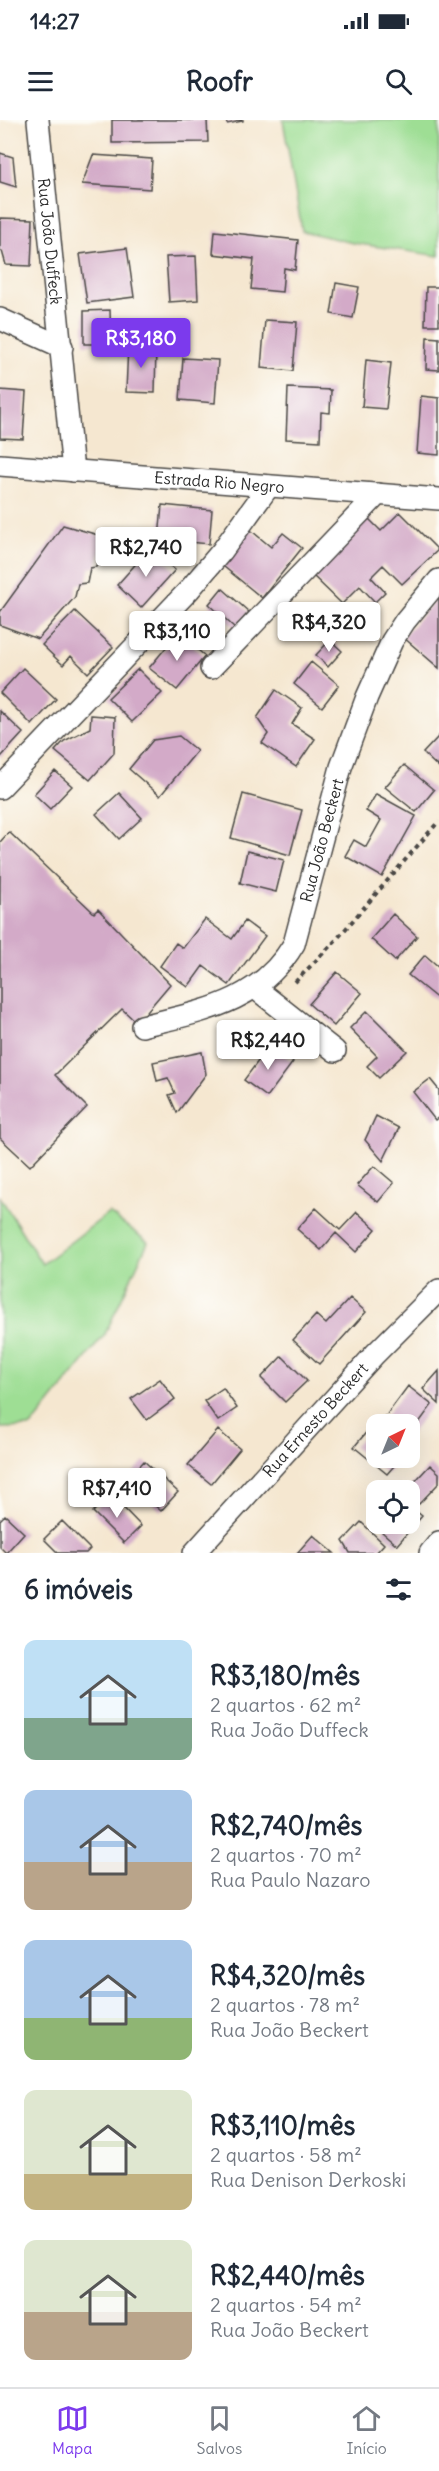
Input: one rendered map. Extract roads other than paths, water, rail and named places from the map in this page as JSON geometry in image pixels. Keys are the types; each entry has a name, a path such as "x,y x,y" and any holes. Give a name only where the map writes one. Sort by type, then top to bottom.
{"street":[{"name":"Rua João Duffeck","path":"38,120 73,471"},
{"path":"0,319 62,347"},
{"name":"Estrada Rio Negro","path":"0,465 439,499"},
{"path":"0,788 208,568 269,486"},
{"path":"211,668 378,494"},
{"name":"Rua João Beckert","path":"142,1026 207,1011 255,988 284,960 294,944 341,767 383,659 405,621 439,580"},
{"path":"255,988 335,1051"},
{"name":"Rua Ernesto Beckert","path":"194,1553 375,1354 439,1290"},
{"path":"430,1553 439,1542"}]}
